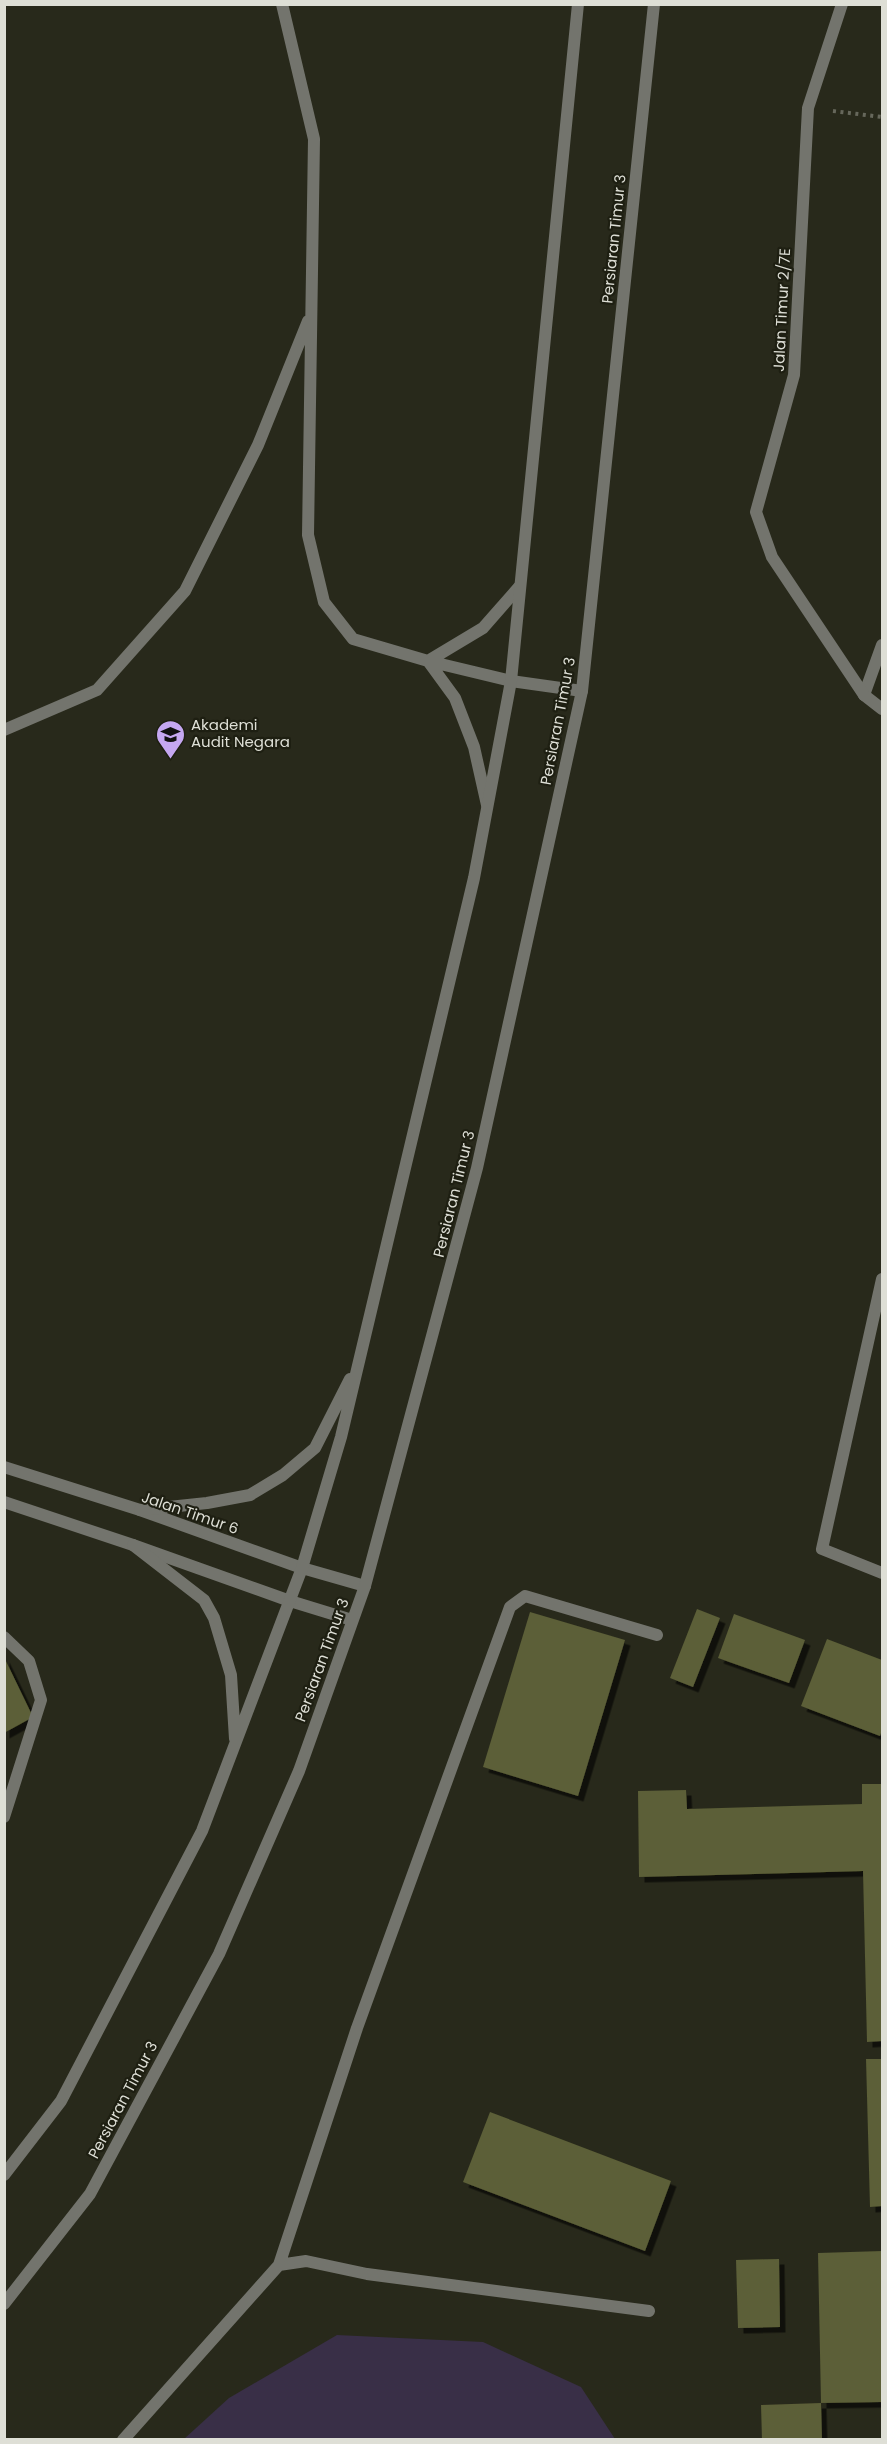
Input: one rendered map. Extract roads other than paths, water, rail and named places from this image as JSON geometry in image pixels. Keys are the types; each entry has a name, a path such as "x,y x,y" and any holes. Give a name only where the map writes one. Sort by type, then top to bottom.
{"street":[{"path":"282,4 314,139 308,535 324,602 353,639 428,661 511,681 582,691"},
{"path":"4,2175 66,2091 202,1831 302,1568 341,1437 431,1062 488,810 511,681 578,4"},
{"name":"Persiaran Timur 3","path":"4,2304 90,2194 219,1954 299,1771 365,1586 477,1168 582,691 654,4"},
{"name":"Jalan Timur 2/7E","path":"842,4 808,108 794,375 756,512 772,557 864,694 882,709"},
{"path":"4,730 96,690 185,591 258,445 311,315"},
{"path":"428,661 483,628 519,587"},
{"path":"864,694 882,645"},
{"path":"428,661 455,698 474,747 488,810"},
{"path":"882,1279 822,1549 882,1573"},
{"path":"140,1510 207,1503 250,1495 283,1475 315,1448 359,1361"},
{"name":"Jalan Timur 6","path":"4,1467 140,1510 302,1568 365,1586"},
{"path":"4,1502 290,1601 352,1620"},
{"path":"133,1545 204,1600 214,1618 231,1675 236,1743"},
{"path":"123,2439 279,2265 357,2028 510,1607 525,1596 657,1635"},
{"path":"4,1637 29,1662 41,1700 4,1817"},
{"path":"279,2265 306,2261 368,2274 649,2311"}],"place":[{"name":"Akademi Audit Negara","path":"170,760"}]}
